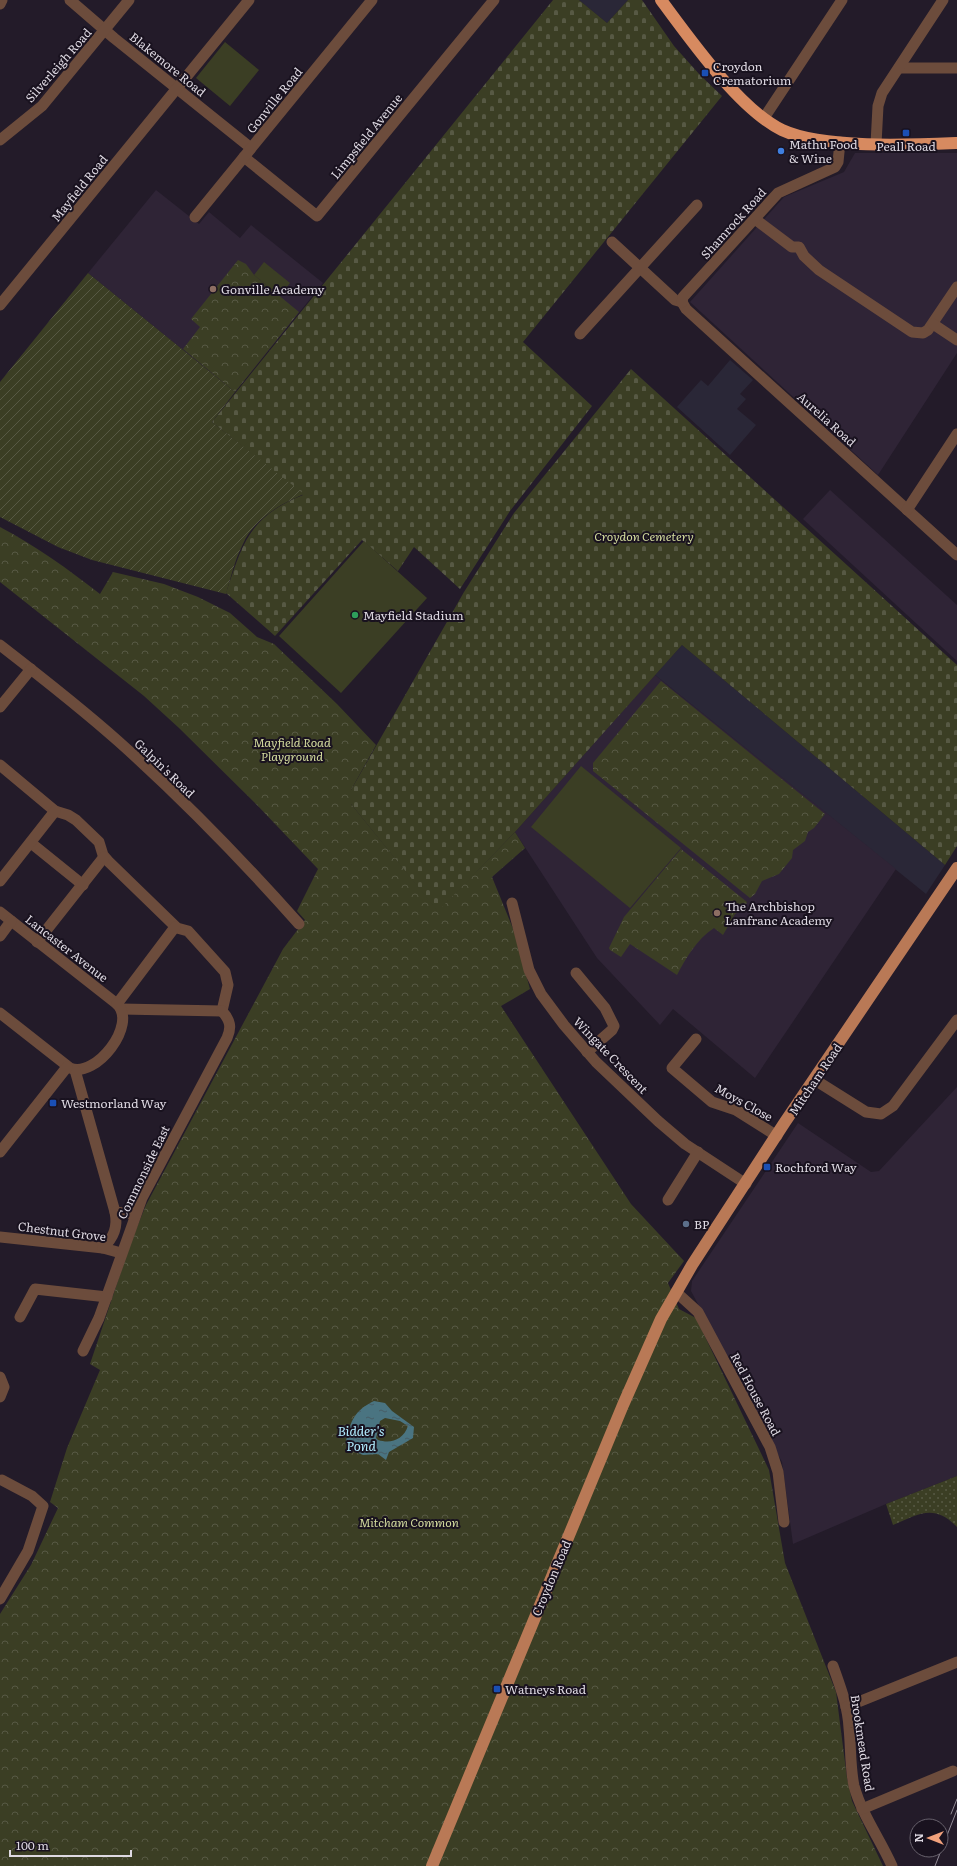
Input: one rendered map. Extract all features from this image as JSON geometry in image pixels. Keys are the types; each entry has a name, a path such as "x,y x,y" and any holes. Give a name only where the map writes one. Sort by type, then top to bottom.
{"highway":[{"path":"661,0 742,100 764,118 783,130 795,134 840,142 876,144 957,143"}],"main road":[{"name":"Mitcham Road","path":"676,1292 814,1080 957,868"},
{"name":"Croydon Road","path":"432,1866 623,1405 650,1343 676,1292"}],"street":[{"path":"0,4 2,0"},
{"name":"Blakemore Road","path":"70,0 114,38 251,148"},
{"name":"Silverleigh Road","path":"0,140 42,106 129,0"},
{"name":"Mayfield Road","path":"0,305 249,0"},
{"name":"Gonville Road","path":"196,217 372,0"},
{"name":"Limpsfield Avenue","path":"244,158 317,216 494,0"},
{"path":"876,144 880,96 943,0"},
{"path":"764,118 837,2"},
{"path":"899,68 957,68"},
{"name":"Shamrock Road","path":"682,302 683,297 781,191 835,168 838,162 840,142"},
{"path":"580,334 697,205"},
{"path":"754,219 792,246 799,247 804,256 819,270 912,332 923,333 928,330 957,287"},
{"name":"Aurelia Road","path":"612,242 675,300 682,302 686,309 957,555"},
{"path":"933,324 957,340"},
{"path":"907,510 957,434"},
{"name":"Galpin's Road","path":"0,645 108,733 175,795 240,860 299,924"},
{"path":"0,707 31,669"},
{"path":"0,765 55,811 72,817 84,828 99,842 104,857 175,927 188,931 225,972 228,985 222,1011 119,1006"},
{"path":"0,881 55,811"},
{"path":"30,843 83,885"},
{"path":"37,942 104,857"},
{"name":"Wingate Crescent","path":"512,903 525,956 535,984 564,1025 587,1052 641,1106 698,1152 746,1184"},
{"name":"Lancaster Avenue","path":"0,912 119,1006"},
{"path":"0,936 11,921"},
{"path":"0,1013 71,1068 83,1069 96,1062 111,1047 121,1028 119,1006 175,927"},
{"path":"576,973 605,1008 614,1026 612,1030 587,1052"},
{"name":"Commonside East","path":"83,1351 107,1297 135,1214 227,1038 230,1030 230,1022 222,1011"},
{"path":"814,1080 866,1112 876,1114 886,1112 900,1098 957,1020"},
{"name":"Moys Close","path":"696,1039 669,1065 712,1102 736,1110 777,1136"},
{"path":"0,1152 71,1068"},
{"path":"71,1068 115,1212 116,1227 114,1235 103,1248"},
{"path":"668,1200 698,1152"},
{"path":"115,1212 135,1214"},
{"name":"Chestnut Grove","path":"0,1237 103,1248 121,1253"},
{"path":"20,1317 35,1289 107,1297"},
{"name":"Red House Road","path":"676,1292 698,1312 770,1447 778,1472 784,1522"},
{"path":"0,1377 4,1387 0,1397"},
{"path":"2,1480 32,1496 43,1504 43,1509 30,1540 28,1551 2,1593"},
{"path":"846,1707 957,1662"},
{"name":"Brookmead Road","path":"833,1666 846,1707 849,1726 852,1776 862,1808 892,1866"},
{"path":"862,1808 953,1770"}],"shaded area":[{"path":"579,0 628,0 607,23"},
{"path":"855,153 957,153 957,353 878,475 690,302 784,197 844,172"},
{"name":"Gonville Academy","path":"156,190 199,224 209,212 240,238 251,225 323,283 235,392 88,273"},
{"path":"730,360 753,380 740,394 746,399 737,409 756,425 730,455 677,407 701,380 708,386"},
{"path":"830,490 957,605 957,661 803,519"},
{"path":"682,645 945,865 926,894 655,675"},
{"name":"The Archbishop Lanfranc Academy","path":"655,675 896,869 755,1078 673,1009 660,1025 597,958 515,832"},
{"path":"957,1087 957,1476 886,1504 793,1544 782,1462 691,1291 692,1281 798,1123 871,1172 879,1171"}],"green space":[{"path":"553,0 579,0 607,23 628,0 642,0 674,46 700,75 722,96 523,342 592,406 510,511 460,589 414,547 398,571 362,540 275,636 226,593 244,545 259,522 285,503 303,495 212,422"},
{"path":"225,42 259,70 230,106 196,78"},
{"path":"238,260 246,264 254,275 299,312 235,392 183,349 200,327 191,319"},
{"path":"264,262 290,283 280,296 254,275"},
{"path":"88,273 235,392 212,422 304,494 269,513 254,527 240,550 233,568 226,594 92,560 58,547 0,517 0,382"},
{"name":"Croydon Cemetery","path":"631,369 957,665 957,846 945,865 682,645 515,832 438,912 351,804 351,790 464,592 514,513"},
{"name":"Mitcham Common","path":"0,527 52,558 100,594 113,572 164,584 198,597 230,613 257,637 274,644 337,704 376,745 351,790 351,804 438,911 515,832 525,848 492,877 514,931 530,989 501,1006 631,1204 684,1261 668,1283 679,1309 696,1318 769,1470 785,1563 836,1692 847,1778 852,1801 883,1866 0,1866 0,1614 31,1565 58,1508 50,1502 67,1448 100,1370 90,1364 131,1242 146,1205 283,949 305,920 297,911 318,869 257,805 179,728 144,696 0,582"},
{"name":"Mayfield Stadium","path":"364,541 427,598 341,693 279,636"},
{"path":"661,681 825,814 814,828 808,832 805,841 793,850 792,858 779,874 762,881 755,894 750,898 593,771 593,763"},
{"path":"581,766 681,848 630,908 531,827"},
{"path":"681,849 747,902 744,909 735,914 723,935 714,928 697,943 677,975 630,944 621,957 609,948 624,917"},
{"path":"957,1476 957,1527 941,1515 933,1513 919,1514 893,1525 886,1504"}],"water":[{"name":"Bidder's Pond","path":"374,1401 385,1403 392,1411 414,1427 413,1438 389,1452 386,1460 378,1454 363,1455 353,1451 346,1441 354,1417 367,1405","holes":["385,1418 400,1421 408,1426 400,1438 392,1441 383,1441 376,1438 380,1421"]}],"tram line":[{"path":"951,1814 957,1799"},
{"path":"935,1866 957,1810"}],"place":[{"name":"Croydon Crematorium","path":"705,73"},
{"name":"Peall Road","path":"906,133"},
{"name":"Mathu Food & Wine","path":"781,151"},
{"name":"Gonville Academy","path":"213,289"},
{"name":"Mayfield Stadium","path":"355,615"},
{"name":"The Archbishop Lanfranc Academy","path":"717,913"},
{"name":"Westmorland Way","path":"53,1103"},
{"name":"Rochford Way","path":"767,1167"},
{"name":"BP","path":"686,1224"},
{"name":"Watneys Road","path":"497,1689"}],"park label":[{"name":"Mayfield Road Playground","path":"292,749"}]}
